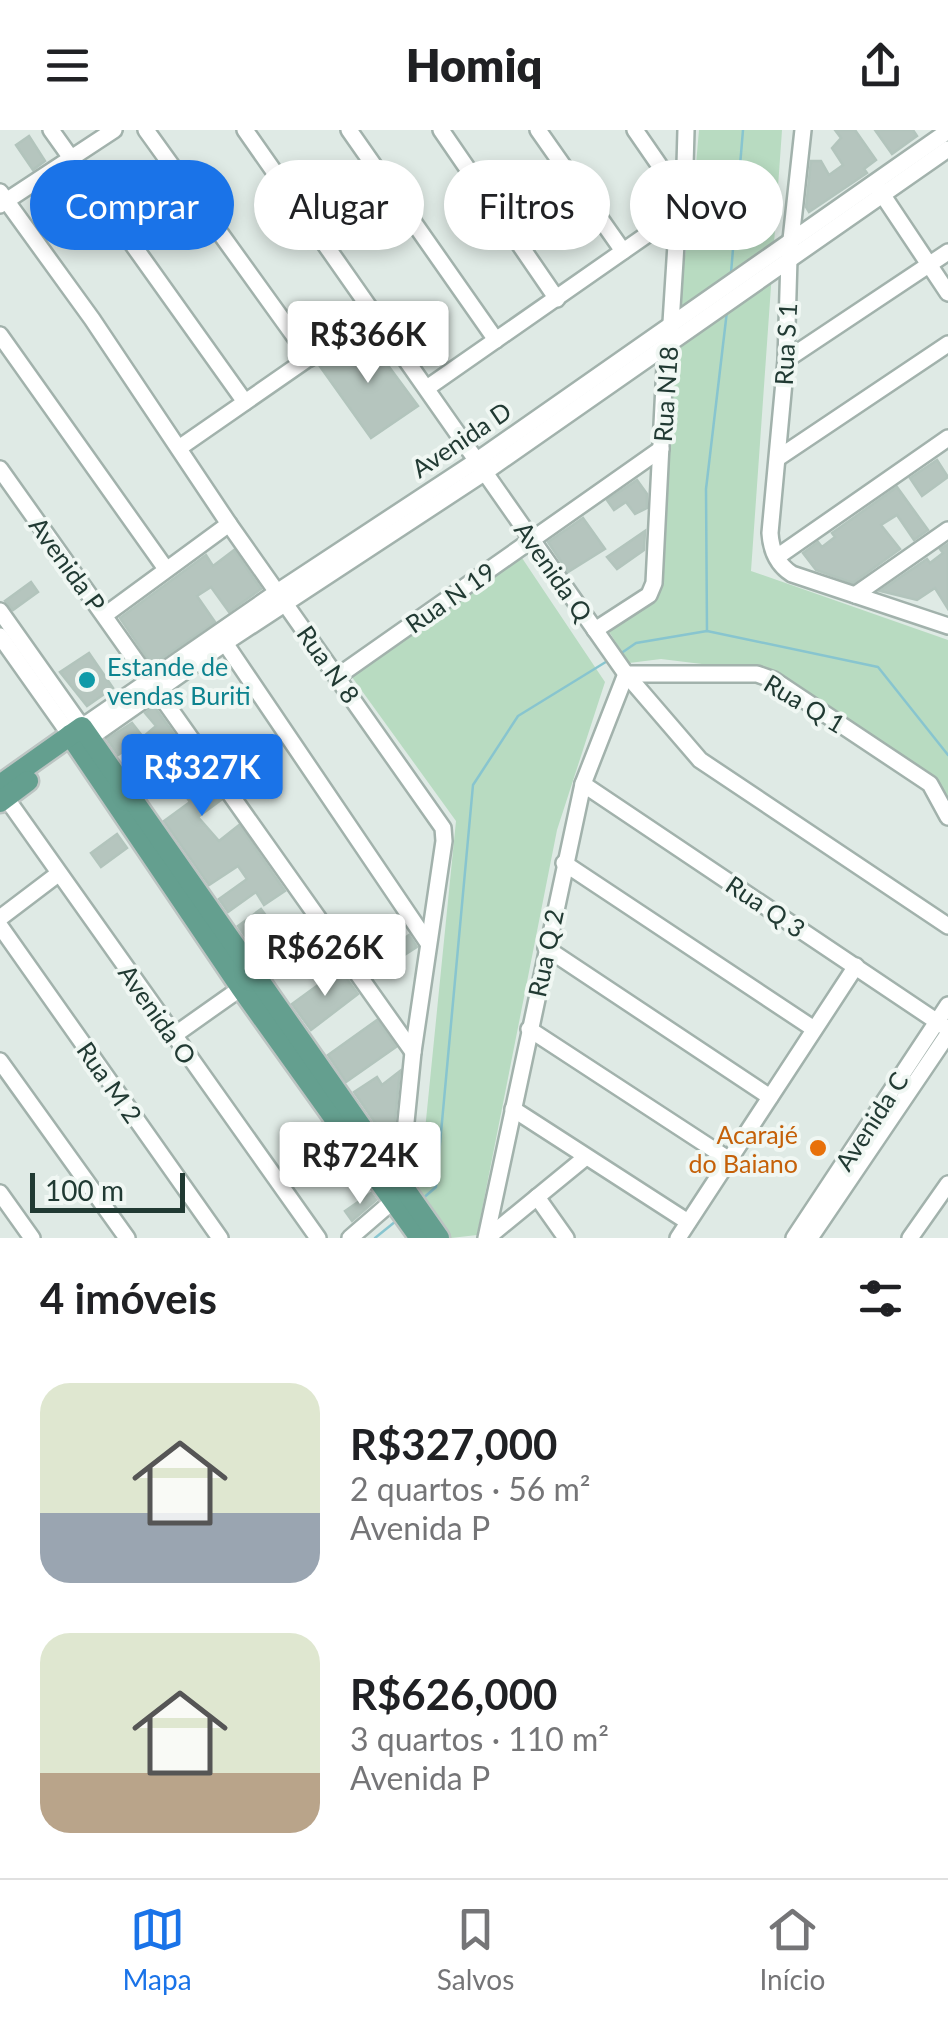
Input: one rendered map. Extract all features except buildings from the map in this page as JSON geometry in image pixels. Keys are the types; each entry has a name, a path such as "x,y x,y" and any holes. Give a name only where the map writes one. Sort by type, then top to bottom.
{"main road":[{"name":"Avenida D","path":"2,793 80,736"},
{"path":"80,736 406,1203 439,1238"},
{"path":"406,1203 420,1238"}],"street":[{"path":"51,130 245,402"},
{"path":"2,199 114,130"},
{"path":"146,130 310,358"},
{"name":"Avenida Q","path":"245,130 618,663 700,760 948,926"},
{"path":"349,130 496,340"},
{"path":"441,130 557,298"},
{"path":"538,130 623,252"},
{"path":"635,130 653,160"},
{"name":"Rua N18","path":"684,160 686,130"},
{"name":"Rua S 1","path":"777,557 770,533 803,130"},
{"name":"Avenida D","path":"480,467 671,323 726,294 878,189 948,131"},
{"name":"Avenida D","path":"878,189 948,149"},
{"path":"878,189 948,293"},
{"name":"Rua N 8","path":"2,199 92,319 229,524 443,828 413,1052 406,1203"},
{"path":"428,388 630,247"},
{"name":"Rua N18","path":"595,630 649,595 653,588 658,561 666,346 677,250"},
{"path":"786,360 948,252"},
{"name":"Avenida D","path":"80,736 281,598 666,346 726,294"},
{"path":"179,448 374,312"},
{"path":"0,335 166,569"},
{"path":"778,458 948,344"},
{"path":"943,625 792,574 777,557 948,438"},
{"name":"Rua N 19","path":"338,676 661,449"},
{"name":"Avenida P","path":"0,469 413,1052"},
{"path":"105,615 229,524"},
{"path":"855,596 948,530"},
{"name":"Avenida D","path":"154,686 224,644 281,598"},
{"path":"0,610 80,736"},
{"path":"0,636 80,736"},
{"path":"224,644 428,943"},
{"name":"Rua Q 2","path":"486,1238 564,863 618,663"},
{"name":"Rua Q 1","path":"618,663 757,674 774,680 930,784 948,817"},
{"name":"Rua Q 3","path":"583,784 944,1028"},
{"name":"Avenida O","path":"2,793 318,1238"},
{"path":"564,863 814,1029"},
{"path":"0,918 58,874"},
{"name":"Rua M 2","path":"0,926 220,1238"},
{"path":"546,948 770,1096"},
{"path":"678,1238 856,966"},
{"path":"174,1036 249,982"},
{"name":"Avenida C","path":"810,1238 944,1028 948,1004"},
{"name":"Avenida C","path":"794,1238 944,1028"},
{"path":"530,1029 728,1159"},
{"path":"0,1061 127,1238"},
{"path":"513,1109 688,1222"},
{"path":"486,1238 586,1157"},
{"path":"910,1238 948,1184"},
{"path":"0,1193 32,1238"},
{"path":"536,1197 566,1238"},
{"path":"350,1238 406,1203"}],"green space":[{"path":"699,130 782,130 780,160 696,160"},
{"path":"686,250 774,250 751,571 948,640 948,808 933,781 751,670 661,659 629,663 601,619 652,593 674,330"},
{"path":"518,552 605,682 557,830 477,1235 451,1238 419,1190 456,821 349,673"}],"waterway":[{"path":"731,273 743,130"},
{"path":"707,631 706,489 727,311"},
{"path":"620,654 636,643 707,631 878,667 948,755"},
{"path":"421,1200 436,1187 473,785 518,716 609,660"},
{"path":"375,1238 396,1221"}],"place":[{"name":"Estande de vendas Buriti","path":"87,680"},
{"name":"Acarajé do Baiano","path":"818,1148"}]}
